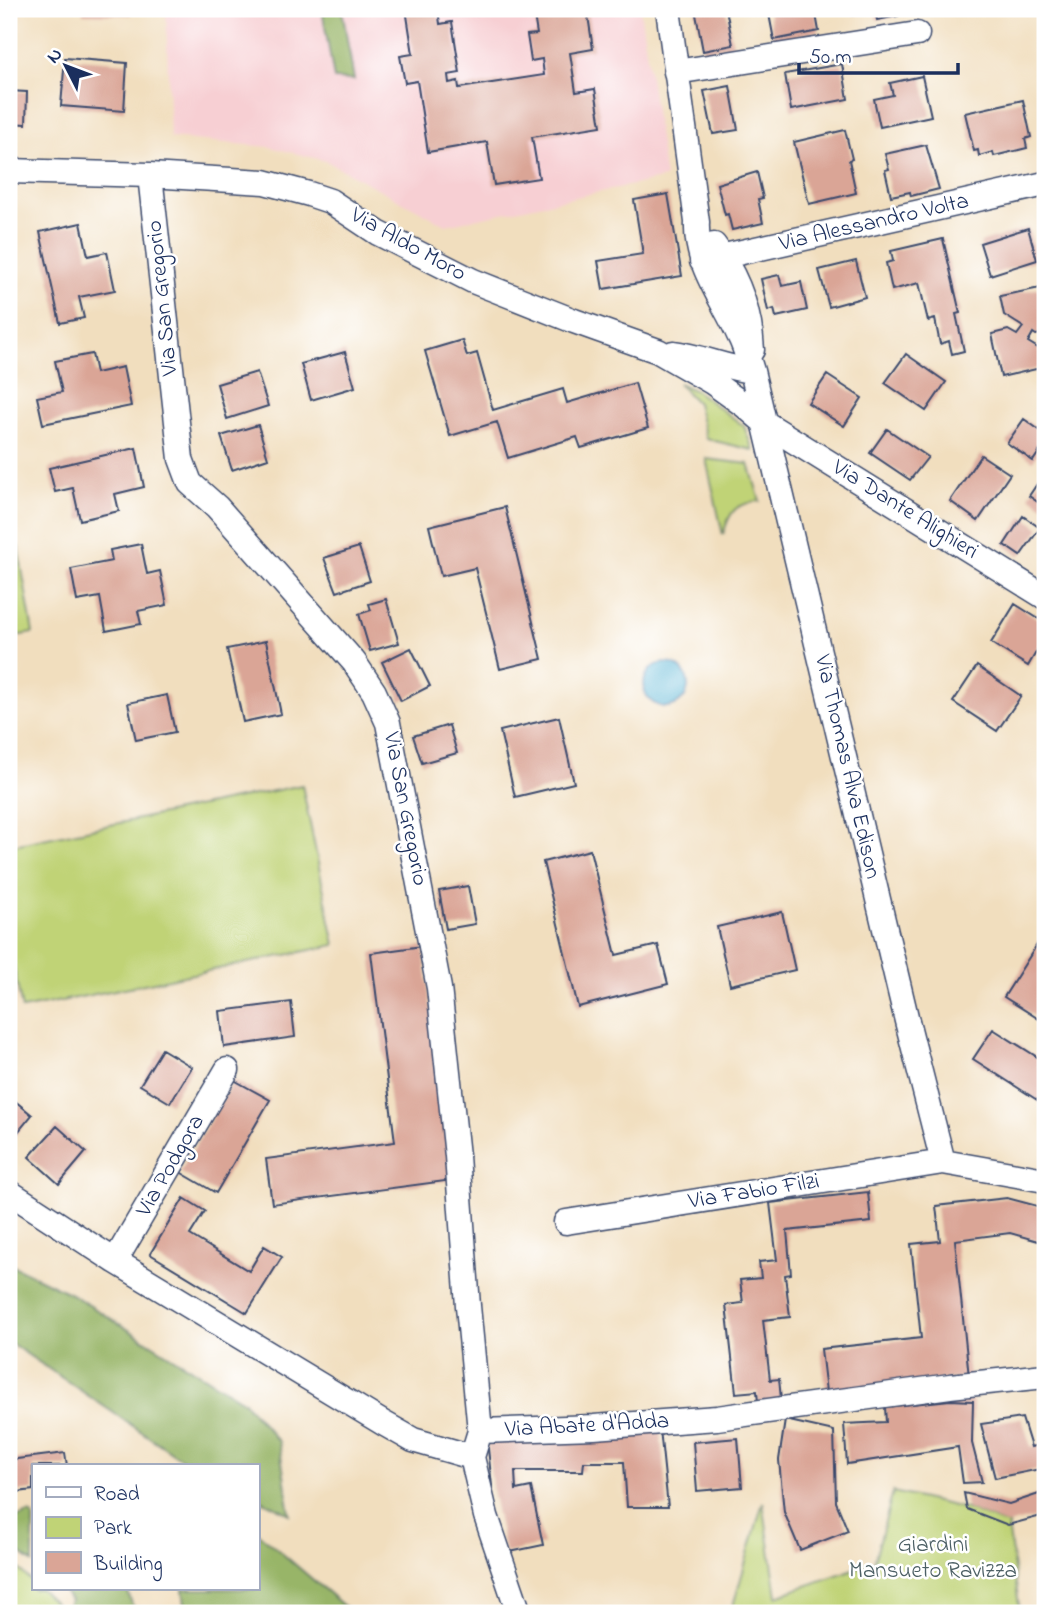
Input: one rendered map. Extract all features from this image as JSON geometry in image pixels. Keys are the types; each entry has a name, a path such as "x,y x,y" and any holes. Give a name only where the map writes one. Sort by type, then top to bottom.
{"street":[{"name":"Via Thomas Alva Edison","path":"668,9 697,222 696,236 712,259 738,286 751,323 752,371"},
{"path":"676,72 917,34"},
{"name":"Via Aldo Moro","path":"9,171 264,182 309,194 330,201 378,233 472,281 658,351 752,371"},
{"name":"Via San Gregorio","path":"150,175 181,459 190,483 217,507 354,662 374,692 388,723 439,988 481,1431"},
{"name":"Via Alessandro Volta","path":"712,259 1045,184"},
{"name":"Via Thomas Alva Edison","path":"712,259 726,312 739,334 752,371 943,1162"},
{"path":"705,359 720,348 726,332 726,312"},
{"name":"Via Aldo Moro","path":"658,351 712,382 765,423"},
{"name":"Via Dante Alighieri","path":"765,423 1045,597"},
{"name":"Via Podgora","path":"116,1261 227,1070"},
{"name":"Via Fabio Filzi","path":"566,1222 943,1162 1045,1180"},
{"path":"9,1192 116,1261 403,1434 414,1440 472,1457 486,1516 519,1613"},
{"name":"Via Abate d'Adda","path":"472,1457 481,1431 594,1427 716,1418 950,1386 1045,1376"}],"shaded area":[{"path":"166,9 640,9 665,178 446,225 326,161 270,147 170,138"}],"green space":[{"path":"322,9 342,9 354,80 334,79"},
{"path":"678,383 696,391 744,426 753,450 706,439 697,403"},
{"path":"706,459 749,464 760,501 739,506 731,514 723,535"},
{"path":"18,546 33,633 9,637 9,547"},
{"path":"302,785 335,945 22,1009 9,943 9,846"},
{"path":"9,1264 71,1294 243,1401 279,1442 290,1514 259,1499 259,1464 189,1464 9,1342"},
{"name":"Giardini Mansueto Ravizza","path":"893,1492 967,1509 1008,1525 1020,1613 731,1613 763,1502 777,1596 874,1562"},
{"path":"29,1513 32,1515 32,1562 9,1545 9,1521"},
{"path":"259,1534 352,1613 186,1613 183,1590 259,1590"},
{"path":"16,1566 32,1582 32,1590 41,1590 58,1606 51,1613 9,1613 9,1573"},
{"path":"63,1590 127,1590 135,1613 65,1613 70,1600"}],"water":[{"path":"666,663 675,664 682,669 687,676 687,694 682,701 675,706 666,707 657,706 650,701 645,694 644,685 645,676 650,669 657,664"}],"building":[{"path":"83,9 131,9 131,15 83,14"},
{"path":"406,9 438,9 440,24 452,22 460,73 448,75 449,83 458,81 459,88 544,75 542,59 531,61 527,35 537,34 533,9 587,9 593,49 570,53 576,92 595,89 601,126 532,137 539,178 494,185 487,142 428,152 417,81 405,83 400,56 413,54"},
{"path":"695,9 726,9 733,45 703,51"},
{"path":"768,9 815,9 819,31 774,40"},
{"path":"852,9 896,9 898,16 877,20 875,11 853,15"},
{"path":"65,58 127,63 124,111 61,106"},
{"path":"842,64 848,99 791,110 785,74"},
{"path":"922,76 931,116 880,127 874,99 893,95 890,83"},
{"path":"730,86 738,130 713,134 704,91"},
{"path":"9,91 27,92 26,124 9,123"},
{"path":"1023,100 1031,137 1025,139 1027,148 994,156 993,152 979,156 978,150 974,151 965,113"},
{"path":"845,130 856,193 809,204 794,142"},
{"path":"926,145 939,189 911,196 910,192 891,196 885,170 889,169 885,154"},
{"path":"757,172 763,198 758,199 763,223 732,230 717,184"},
{"path":"668,194 682,276 603,289 598,261 643,254 634,200"},
{"path":"81,223 88,256 107,252 115,290 79,297 84,318 60,323 40,232"},
{"path":"1028,228 1037,260 990,275 980,243"},
{"path":"943,239 960,313 956,314 964,351 952,354 949,341 940,344 935,319 928,321 919,283 892,290 886,263 893,261 891,251"},
{"path":"856,261 865,297 829,307 819,270"},
{"path":"779,275 782,286 801,282 807,310 776,317 774,309 768,311 761,279"},
{"path":"1045,287 1045,333 1033,333 1028,342 1041,350 1045,367 1001,377 992,334 1008,330 1017,335 1023,327 1004,315 1000,296"},
{"path":"462,340 467,356 477,353 493,410 563,389 567,403 635,383 648,428 581,448 577,437 508,458 497,422 450,436 425,351"},
{"path":"345,352 355,387 311,400 301,364"},
{"path":"92,354 96,373 123,367 131,406 43,424 37,397 62,392 55,361"},
{"path":"906,354 946,382 926,411 885,383"},
{"path":"257,372 268,406 227,419 217,384"},
{"path":"827,375 862,398 844,426 808,403"},
{"path":"1024,419 1045,434 1045,443 1033,461 1007,443"},
{"path":"258,425 268,458 232,470 221,436"},
{"path":"887,429 928,457 910,480 870,453"},
{"path":"136,448 144,487 115,494 119,511 80,520 73,488 55,492 49,468"},
{"path":"981,455 1010,474 978,521 950,501"},
{"path":"1045,472 1045,507 1029,496"},
{"path":"505,507 542,659 500,669 475,568 441,576 429,526"},
{"path":"1023,516 1040,528 1020,556 1004,545"},
{"path":"141,544 147,574 160,571 167,605 138,611 141,624 106,631 100,597 77,601 71,569 112,561 110,550"},
{"path":"359,547 370,581 337,592 324,558"},
{"path":"386,599 399,643 370,651 359,614 371,610 369,604"},
{"path":"1015,604 1045,623 1045,637 1028,666 991,643"},
{"path":"266,641 281,714 243,722 227,649"},
{"path":"411,648 430,686 401,701 382,662"},
{"path":"977,666 1021,696 997,731 953,702"},
{"path":"167,695 175,732 136,740 128,703"},
{"path":"559,717 574,783 515,797 500,731"},
{"path":"449,725 457,753 422,763 413,736"},
{"path":"590,850 616,955 658,945 668,984 578,1007 543,862"},
{"path":"468,886 475,924 446,929 439,891"},
{"path":"782,912 795,970 730,985 717,927"},
{"path":"1045,932 1045,1023 1004,997"},
{"path":"423,946 453,1180 272,1204 266,1159 395,1142 371,953"},
{"path":"291,1002 295,1037 224,1047 220,1011"},
{"path":"993,1029 1045,1062 1045,1105 973,1059"},
{"path":"162,1049 192,1067 170,1103 140,1085"},
{"path":"234,1080 270,1100 216,1193 180,1172"},
{"path":"9,1096 32,1115 9,1143"},
{"path":"57,1126 86,1152 59,1184 29,1157"},
{"path":"868,1192 871,1222 787,1231 791,1274 785,1275 790,1317 763,1320 770,1380 779,1379 781,1399 758,1402 757,1391 736,1393 726,1305 743,1303 740,1280 761,1278 759,1262 777,1260 770,1203"},
{"path":"184,1198 205,1211 190,1235 249,1271 264,1246 282,1257 247,1313 150,1254"},
{"path":"1007,1198 1045,1208 1045,1243 1010,1233 955,1240 969,1377 826,1392 821,1349 921,1338 911,1244 940,1241 936,1206"},
{"path":"950,1400 973,1401 972,1443 982,1482 963,1483 958,1447 847,1464 844,1424 886,1422 885,1407"},
{"path":"1022,1418 1031,1447 1045,1443 1045,1468 995,1478 981,1424"},
{"path":"785,1420 834,1431 836,1502 848,1531 800,1550 784,1512 779,1460"},
{"path":"660,1429 668,1507 627,1507 624,1462 584,1462 583,1471 515,1471 516,1490 531,1487 543,1545 505,1553 493,1495 487,1439"},
{"path":"738,1438 742,1487 697,1491 693,1442"},
{"path":"65,1453 67,1464 32,1464 32,1490 9,1493 9,1460"},
{"path":"1045,1492 1045,1515 1008,1525 967,1509 964,1493 1009,1504"}]}
